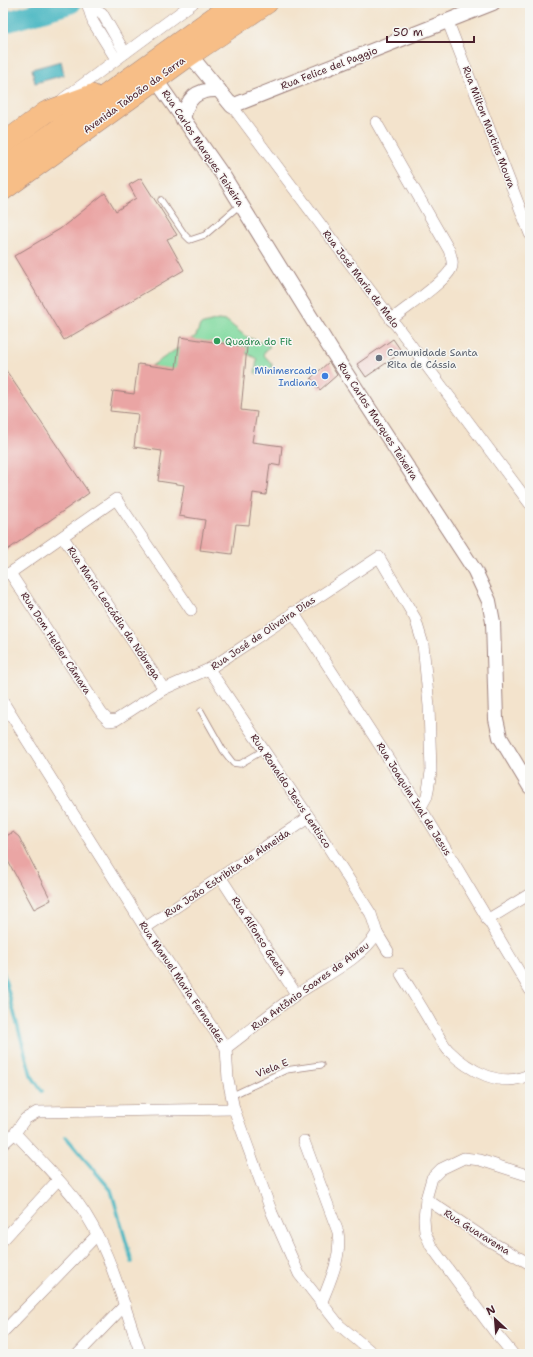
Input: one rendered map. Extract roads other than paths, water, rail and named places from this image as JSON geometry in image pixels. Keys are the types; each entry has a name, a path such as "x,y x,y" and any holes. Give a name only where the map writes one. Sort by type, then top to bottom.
{"highway":[{"name":"Avenida Taboão da Serra","path":"3,190 190,55 267,3"},
{"name":"Avenida Taboão da Serra","path":"3,168 117,85 233,4"},
{"path":"3,144 46,112 117,85"}],"street":[{"path":"46,112 193,3"},
{"name":"Rua Felice del Paggio","path":"232,106 493,3"},
{"path":"87,4 93,22 121,56"},
{"name":"Rua Milton Martins Moura","path":"448,22 530,234"},
{"name":"Rua José Maria de Melo","path":"190,55 232,106 530,504"},
{"name":"Rua Carlos Marques Teixeira","path":"156,80 167,94 240,204 333,353 482,583 489,602 493,622 496,719 500,737 530,787"},
{"path":"183,120 185,107 192,98 207,89 219,90"},
{"path":"376,122 449,250 452,262 451,269 442,279 391,320"},
{"path":"7,573 63,537 116,499 191,610"},
{"name":"Rua Maria Leocádia da Nóbrega","path":"63,537 164,689"},
{"name":"Rua José de Oliveira Dias","path":"102,714 109,720 116,720 164,689 209,669 293,612 379,557 415,618 423,644 429,706 431,772 427,796 421,807"},
{"name":"Rua Dom Helder Câmara","path":"7,573 102,714"},
{"name":"Rua Joaquim Ival de Jesus","path":"293,612 421,807 530,990"},
{"name":"Rua Ronaldo Jesus Lentisco","path":"209,669 309,817 371,914"},
{"name":"Rua Manuel Maria Fernandes","path":"3,702 145,928 226,1048 231,1096 234,1108 285,1246 299,1274 321,1304 339,1325 374,1354"},
{"name":"Rua João Estribita de Almeida","path":"145,928 222,878 309,817"},
{"name":"Rua Alfonso Gaeta","path":"222,878 296,994"},
{"path":"487,920 530,894"},
{"name":"Rua Antônio Soares de Abreu","path":"226,1048 296,994 357,954 372,941 377,933 371,914"},
{"path":"377,933 388,950"},
{"path":"401,974 447,1049 462,1063 482,1074 501,1080 519,1079 530,1074"},
{"path":"3,1144 15,1134 26,1119 37,1112 234,1108"},
{"path":"15,1134 78,1203 97,1235 125,1305 141,1354"},
{"path":"304,1141 338,1232 340,1244 338,1258 321,1304"},
{"path":"513,1354 494,1331 431,1246 425,1232 424,1218 426,1199 432,1178 441,1169 464,1158 480,1160 530,1176"},
{"path":"3,1240 58,1180"},
{"name":"Rua Guararema","path":"426,1199 486,1240 530,1264"},
{"path":"3,1332 97,1235"},
{"path":"78,1354 125,1305"}],"lane":[{"path":"161,200 190,240 205,235 240,204"},
{"path":"201,711 223,750 233,763 240,764 264,750"},
{"name":"Viela E","path":"231,1096 286,1070 322,1065"}],"water":[{"path":"61,61 64,75 35,83 32,69"}],"waterway":[{"path":"3,23 71,3"},
{"path":"3,972 31,1075 42,1091"},
{"path":"66,1137 111,1190 132,1262"}],"place":[{"name":"Quadra do Fit","path":"217,341"},
{"name":"Comunidade Santa Rita de Cássia","path":"379,358"},
{"name":"Minimercado Indiana","path":"325,376"}]}
